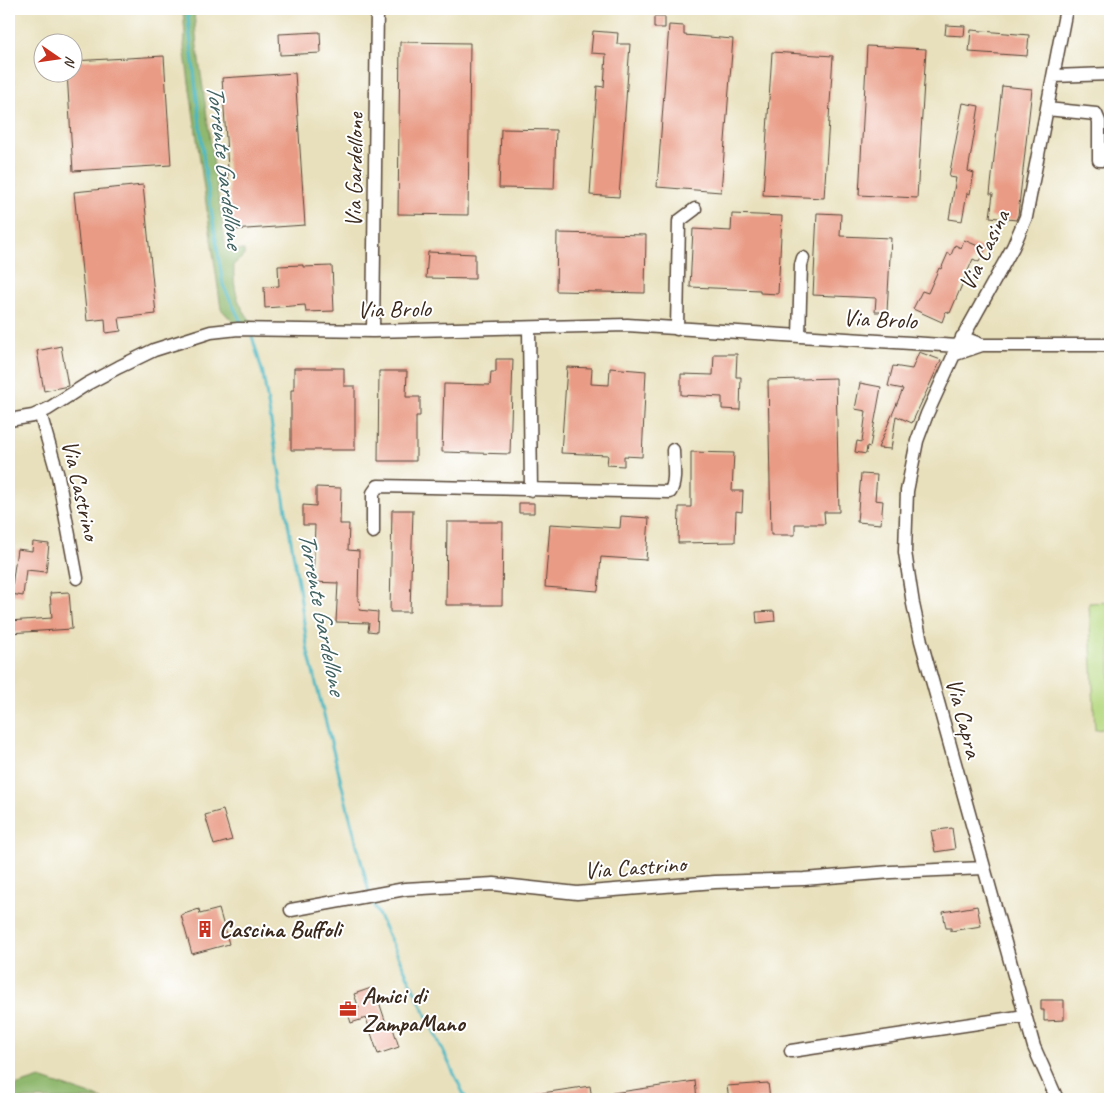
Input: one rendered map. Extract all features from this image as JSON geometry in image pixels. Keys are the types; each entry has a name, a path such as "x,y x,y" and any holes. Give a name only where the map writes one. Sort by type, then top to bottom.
{"street":[{"name":"Via Gardellone","path":"373,331 377,9"},
{"name":"Via Casina","path":"958,346 1020,234 1026,217 1066,9"},
{"path":"1053,76 1110,74"},
{"path":"1047,109 1096,114 1099,121 1099,160 1102,160"},
{"path":"676,328 679,221 695,209"},
{"path":"799,336 801,265 803,258"},
{"name":"Via Brolo","path":"9,420 33,416 119,366 154,350 210,332 238,329 373,331 627,326 958,346 1110,345"},
{"path":"529,328 531,490"},
{"name":"Via Brolo","path":"958,346 982,345"},
{"name":"Via Capra","path":"958,346 917,441 907,491 906,552 913,604 921,641 1034,1047 1057,1099"},
{"name":"Via Castrino","path":"40,412 58,476 77,578"},
{"path":"373,532 373,492 378,486 670,492 673,488 674,479 673,450"},
{"name":"Via Castrino","path":"291,910 405,890 494,884 577,893 715,882 804,879 890,872 984,868"},
{"path":"790,1051 1025,1016"}],"green space":[{"path":"183,10 194,12 197,46 226,250 244,250 244,256 234,264 234,281 237,296 243,310 253,323 235,324 221,309 184,47"},
{"path":"1110,602 1110,728 1095,730 1089,603"},
{"path":"40,1078 103,1099 9,1099 9,1088"}],"building":[{"path":"654,17 665,17 665,28 654,28"},
{"path":"669,25 684,26 684,35 733,39 721,192 657,187"},
{"path":"946,25 965,26 964,36 945,35"},
{"path":"971,30 1029,35 1027,56 969,52"},
{"path":"593,31 618,33 617,44 630,44 619,197 590,195 597,86 604,87 606,54 591,53"},
{"path":"320,32 321,53 280,55 279,34"},
{"path":"400,42 470,43 468,215 398,214"},
{"path":"867,46 926,49 917,198 859,195"},
{"path":"772,52 833,56 824,198 763,195"},
{"path":"164,56 171,165 73,171 68,82 82,82 82,60"},
{"path":"295,73 305,225 232,230 222,78"},
{"path":"1002,86 1032,89 1016,220 990,217 993,194 990,194"},
{"path":"963,103 979,106 968,171 974,173 970,194 967,193 962,221 949,219 956,178 949,177"},
{"path":"501,129 556,130 554,189 499,188"},
{"path":"143,185 156,314 119,318 121,331 106,333 105,319 87,321 74,192"},
{"path":"817,213 841,214 840,236 891,238 887,312 875,312 876,298 813,295"},
{"path":"732,214 782,216 778,294 760,293 760,290 690,287 693,229 731,231"},
{"path":"557,233 646,235 645,293 556,291"},
{"path":"964,240 985,249 979,262 973,259 950,313 946,311 942,322 913,309 922,291 928,293 948,253 951,255 955,245 961,248"},
{"path":"428,252 475,254 475,279 426,278"},
{"path":"303,265 303,267 332,266 334,311 306,312 305,305 265,308 264,287 279,286 278,266"},
{"path":"61,346 68,386 44,391 37,351"},
{"path":"919,352 941,360 912,423 896,416 891,449 878,448 903,389 888,386 893,366 912,369"},
{"path":"714,354 737,354 736,377 741,377 740,410 722,409 722,397 681,395 681,374 713,375"},
{"path":"496,359 513,359 510,454 442,452 444,384 490,385 491,372 496,372"},
{"path":"567,367 592,368 591,384 609,385 610,368 646,371 642,457 624,456 624,466 607,465 608,455 561,453"},
{"path":"294,368 344,368 344,386 355,386 355,450 291,450 291,390 294,390"},
{"path":"379,371 407,371 406,397 420,397 420,416 416,416 416,461 378,461"},
{"path":"836,378 839,512 824,512 825,524 795,524 795,535 771,535 768,380"},
{"path":"860,383 881,387 870,447 867,446 866,454 855,452 857,441 862,442 866,411 855,409"},
{"path":"691,452 734,453 732,491 743,491 742,512 736,511 735,542 678,543 679,507 691,507"},
{"path":"861,474 877,475 875,500 883,501 881,524 857,522"},
{"path":"316,487 341,488 340,524 349,524 348,550 359,551 359,610 378,612 377,632 368,631 369,623 336,622 338,583 313,582 315,525 303,525 303,505 316,506"},
{"path":"519,503 534,503 534,513 519,513"},
{"path":"392,510 413,510 410,612 390,612"},
{"path":"621,516 649,518 646,560 601,557 598,591 545,587 550,524 620,528"},
{"path":"447,522 503,522 502,605 446,605"},
{"path":"33,542 49,544 46,572 26,570 23,596 11,594 17,549 32,551"},
{"path":"69,592 72,629 9,633 9,621 52,618 50,593"},
{"path":"774,611 775,621 757,623 756,612"},
{"path":"223,810 232,840 214,845 205,815"},
{"path":"952,828 955,849 935,852 931,831"},
{"path":"977,906 981,926 951,931 951,928 946,928 943,912"},
{"name":"Cascina Buffoli","path":"199,909 200,914 219,909 229,944 192,954 181,915"},
{"path":"374,987 387,1026 392,1025 399,1047 378,1054 366,1018 351,1023 348,1013 359,1008 354,994"},
{"path":"1041,1000 1064,1000 1064,1020 1044,1021 1044,1010 1041,1010"},
{"path":"695,1081 697,1099 606,1099 606,1094"},
{"path":"768,1083 770,1099 729,1099 727,1086"},
{"path":"590,1086 592,1099 535,1099 535,1094"}],"waterway":[{"name":"Torrente Gardellone","path":"187,9 205,170 223,285 242,324"},
{"name":"Torrente Gardellone","path":"252,336 263,374 308,652 369,892"},
{"name":"Torrente Gardellone","path":"371,899 466,1099"}],"place":[{"name":"Cascina Buffoli","path":"205,929"},
{"name":"Amici di ZampaMano","path":"348,1009"}]}
